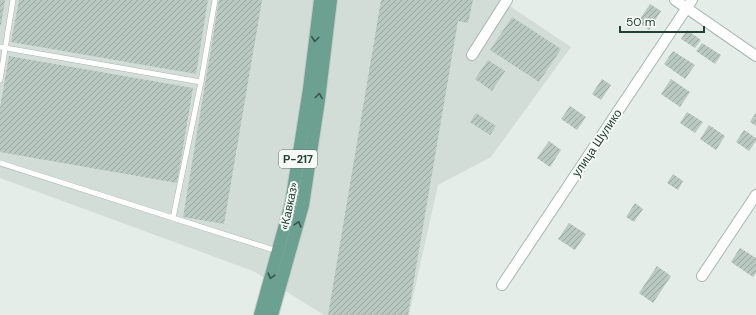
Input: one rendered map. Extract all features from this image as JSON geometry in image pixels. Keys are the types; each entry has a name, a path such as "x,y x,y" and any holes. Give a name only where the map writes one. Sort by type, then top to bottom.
{"main road":[{"name":"«Кавказ»","path":"260,315 292,196 309,89 320,0"},
{"name":"«Кавказ»","path":"272,315 303,205 319,100 331,0"}],"street":[{"path":"472,55 507,0"},
{"path":"675,0 690,4 756,56"},
{"name":"улица Шулико","path":"502,285 690,4"},
{"path":"702,276 756,195"}],"lane":[{"path":"0,80 3,48 13,0"},
{"path":"173,218 201,82 215,0"},
{"path":"3,48 201,82"},
{"path":"0,162 278,252"}],"shaded area":[{"path":"0,0 501,0 571,47 491,157 438,185 409,315 324,315 253,271 0,178"}],"building":[{"path":"0,0 5,0 1,25 0,25"},
{"path":"19,0 208,0 196,74 11,42"},
{"path":"219,0 262,0 224,224 183,217"},
{"path":"381,0 473,0 468,23 458,21 408,315 328,315"},
{"path":"650,4 661,11 649,30 638,22"},
{"path":"512,17 561,49 539,82 490,50"},
{"path":"687,30 701,40 695,48 681,39"},
{"path":"702,43 721,55 715,64 696,51"},
{"path":"673,51 695,65 685,79 664,64"},
{"path":"9,56 193,88 177,183 0,152 0,108"},
{"path":"488,60 505,71 492,91 475,79"},
{"path":"602,79 611,85 601,100 592,94"},
{"path":"671,79 690,92 680,107 661,94"},
{"path":"570,106 586,117 577,130 561,119"},
{"path":"687,112 703,122 695,133 680,123"},
{"path":"756,112 756,126 750,122"},
{"path":"476,113 496,126 490,135 470,122"},
{"path":"709,125 725,136 716,150 700,139"},
{"path":"744,130 756,138 756,141 749,151 736,142"},
{"path":"549,141 561,150 550,167 537,158"},
{"path":"673,174 683,181 678,190 667,183"},
{"path":"635,203 643,209 634,222 626,217"},
{"path":"569,223 586,234 575,250 558,239"},
{"path":"740,248 756,258 756,273 753,277 731,262"},
{"path":"657,266 671,276 653,303 639,293"}]}
